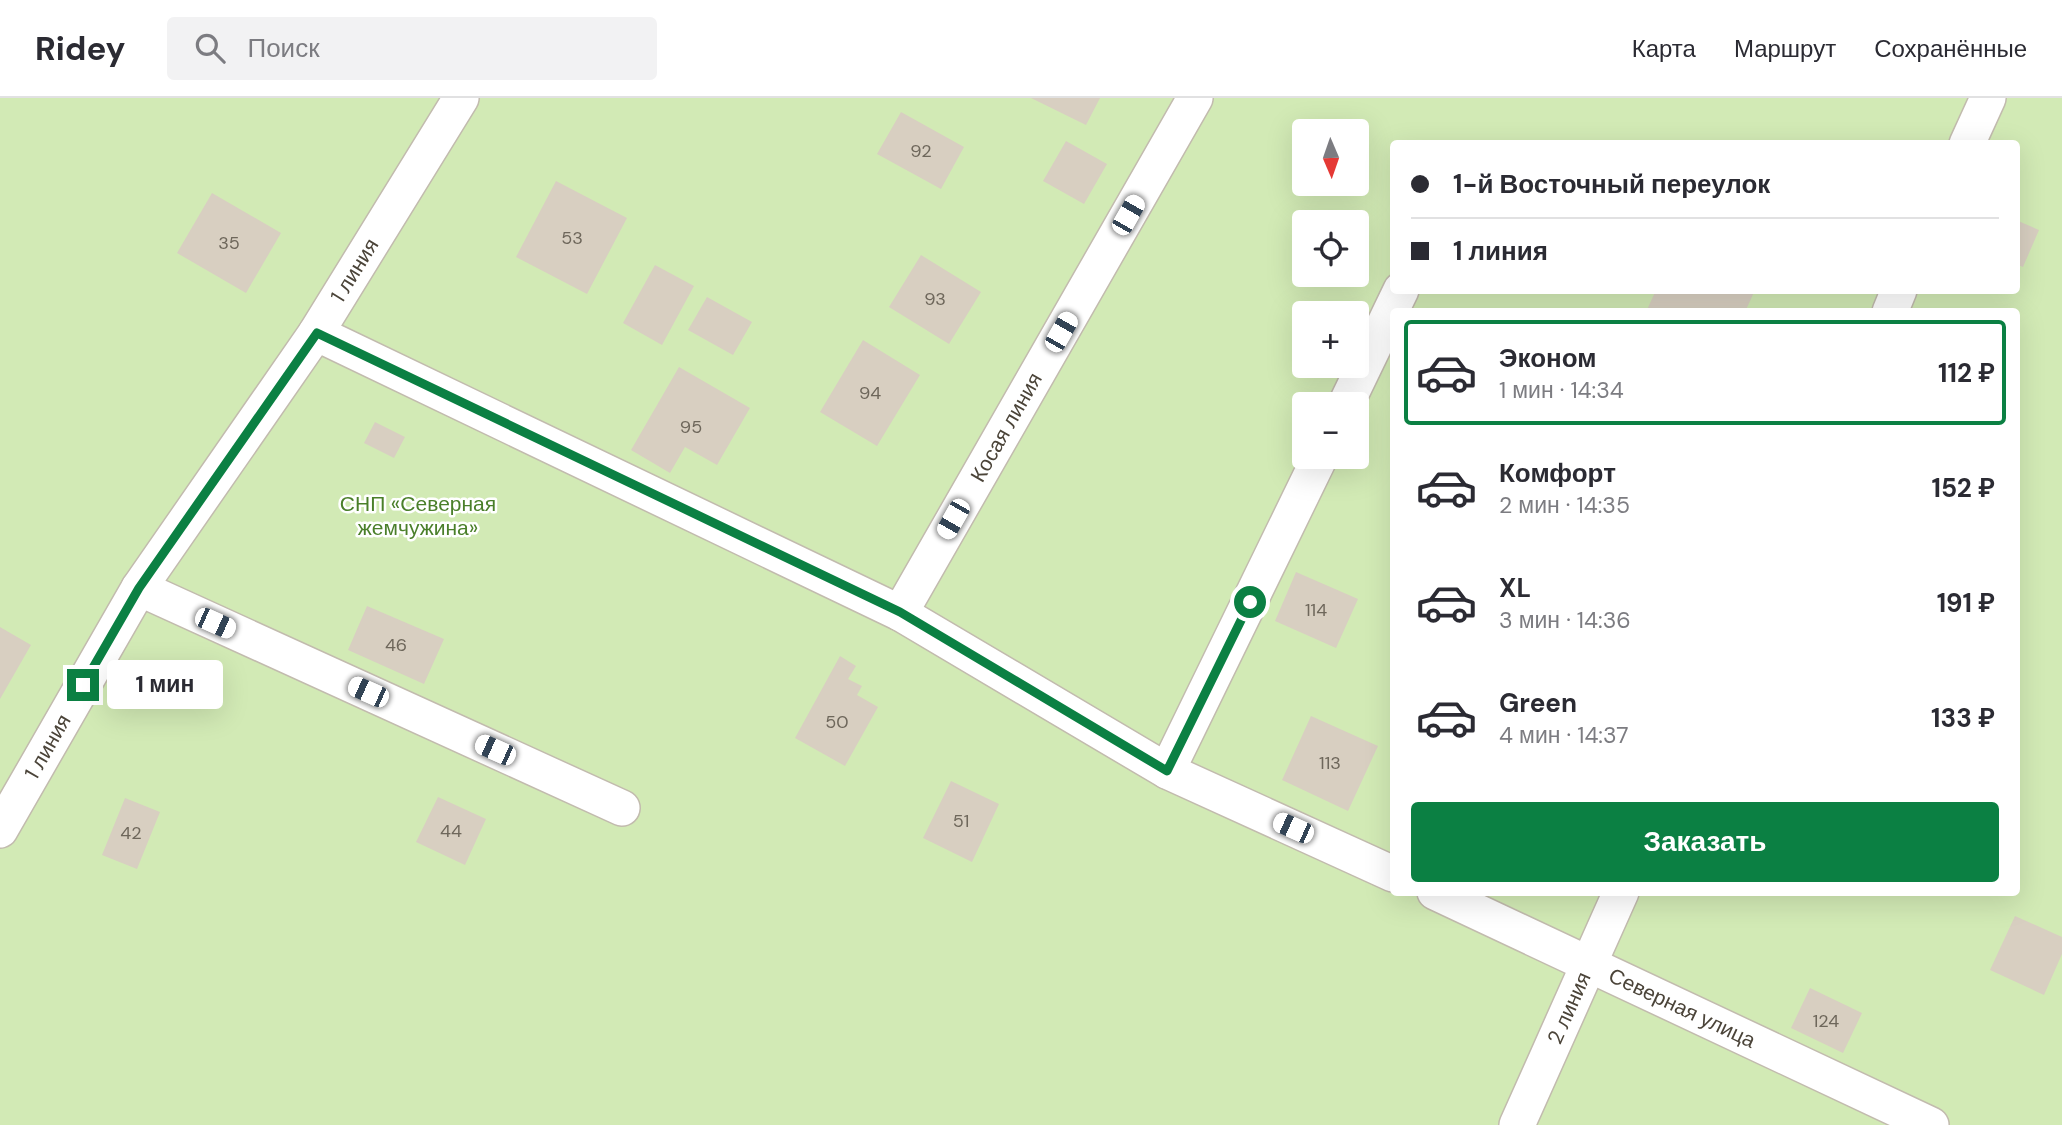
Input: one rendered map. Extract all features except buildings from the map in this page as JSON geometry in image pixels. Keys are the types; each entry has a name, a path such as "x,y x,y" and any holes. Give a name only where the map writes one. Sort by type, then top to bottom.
{"street":[{"name":"1 линия","path":"0,830 139,588 317,333 461,98"},
{"name":"Косая линия","path":"900,612 1195,98"},
{"path":"1969,140 1988,98"},
{"path":"1352,392 1390,313"},
{"path":"317,333 900,612 1167,771 1390,873"},
{"path":"1167,771 1314,469"},
{"path":"139,588 622,808"},
{"name":"Северная улица","path":"1444,896 1931,1125"},
{"name":"2 линия","path":"1517,1125 1619,896"}],"green space":[{"name":"СНП «Северная жемчужина»","path":"0,98 2062,98 2062,1125 0,1125"}],"route":[{"path":"83,685 139,588 317,333 900,612 1167,771 1250,602"}]}
